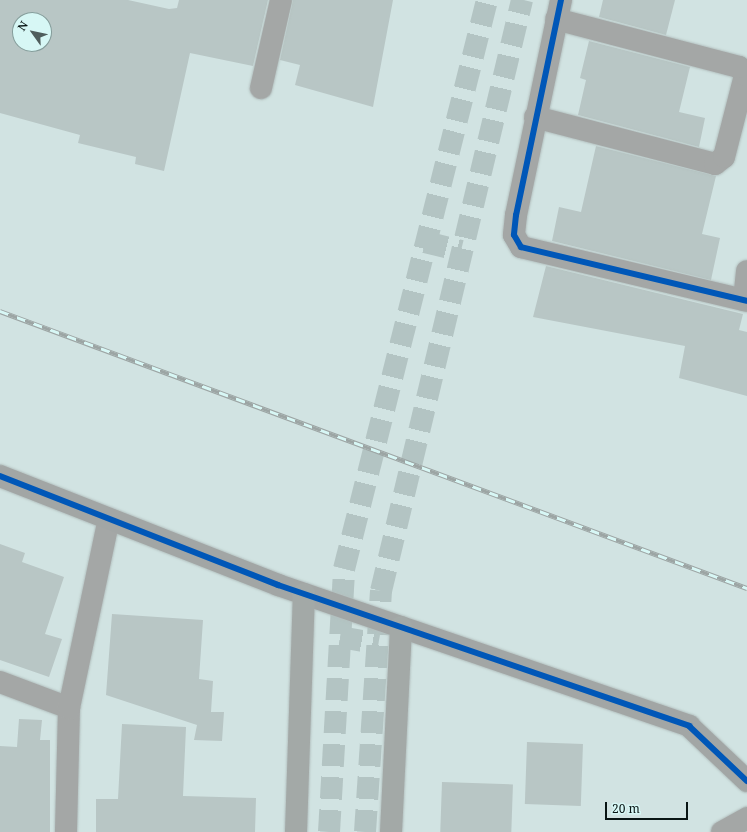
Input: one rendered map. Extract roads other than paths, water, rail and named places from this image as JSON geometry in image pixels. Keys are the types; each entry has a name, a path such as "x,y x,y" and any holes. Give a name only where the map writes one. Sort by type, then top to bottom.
{"main road":[{"path":"296,832 304,594"},
{"path":"391,832 401,627"}],"street":[{"path":"261,88 281,0"},
{"path":"535,117 715,164 724,157 745,75 740,67 559,9 535,117 515,228 521,247 745,300 747,271"},
{"path":"0,476 304,594 689,726 747,781"},
{"path":"66,832 69,708 109,519"},
{"path":"0,682 69,708"},
{"path":"722,832 747,818"}],"tunnel":[{"path":"329,832 344,569 487,0"},
{"path":"365,832 381,591 522,0"},
{"path":"425,242 461,251"},
{"path":"340,637 378,644"}],"railway":[{"path":"0,311 747,588"}]}
